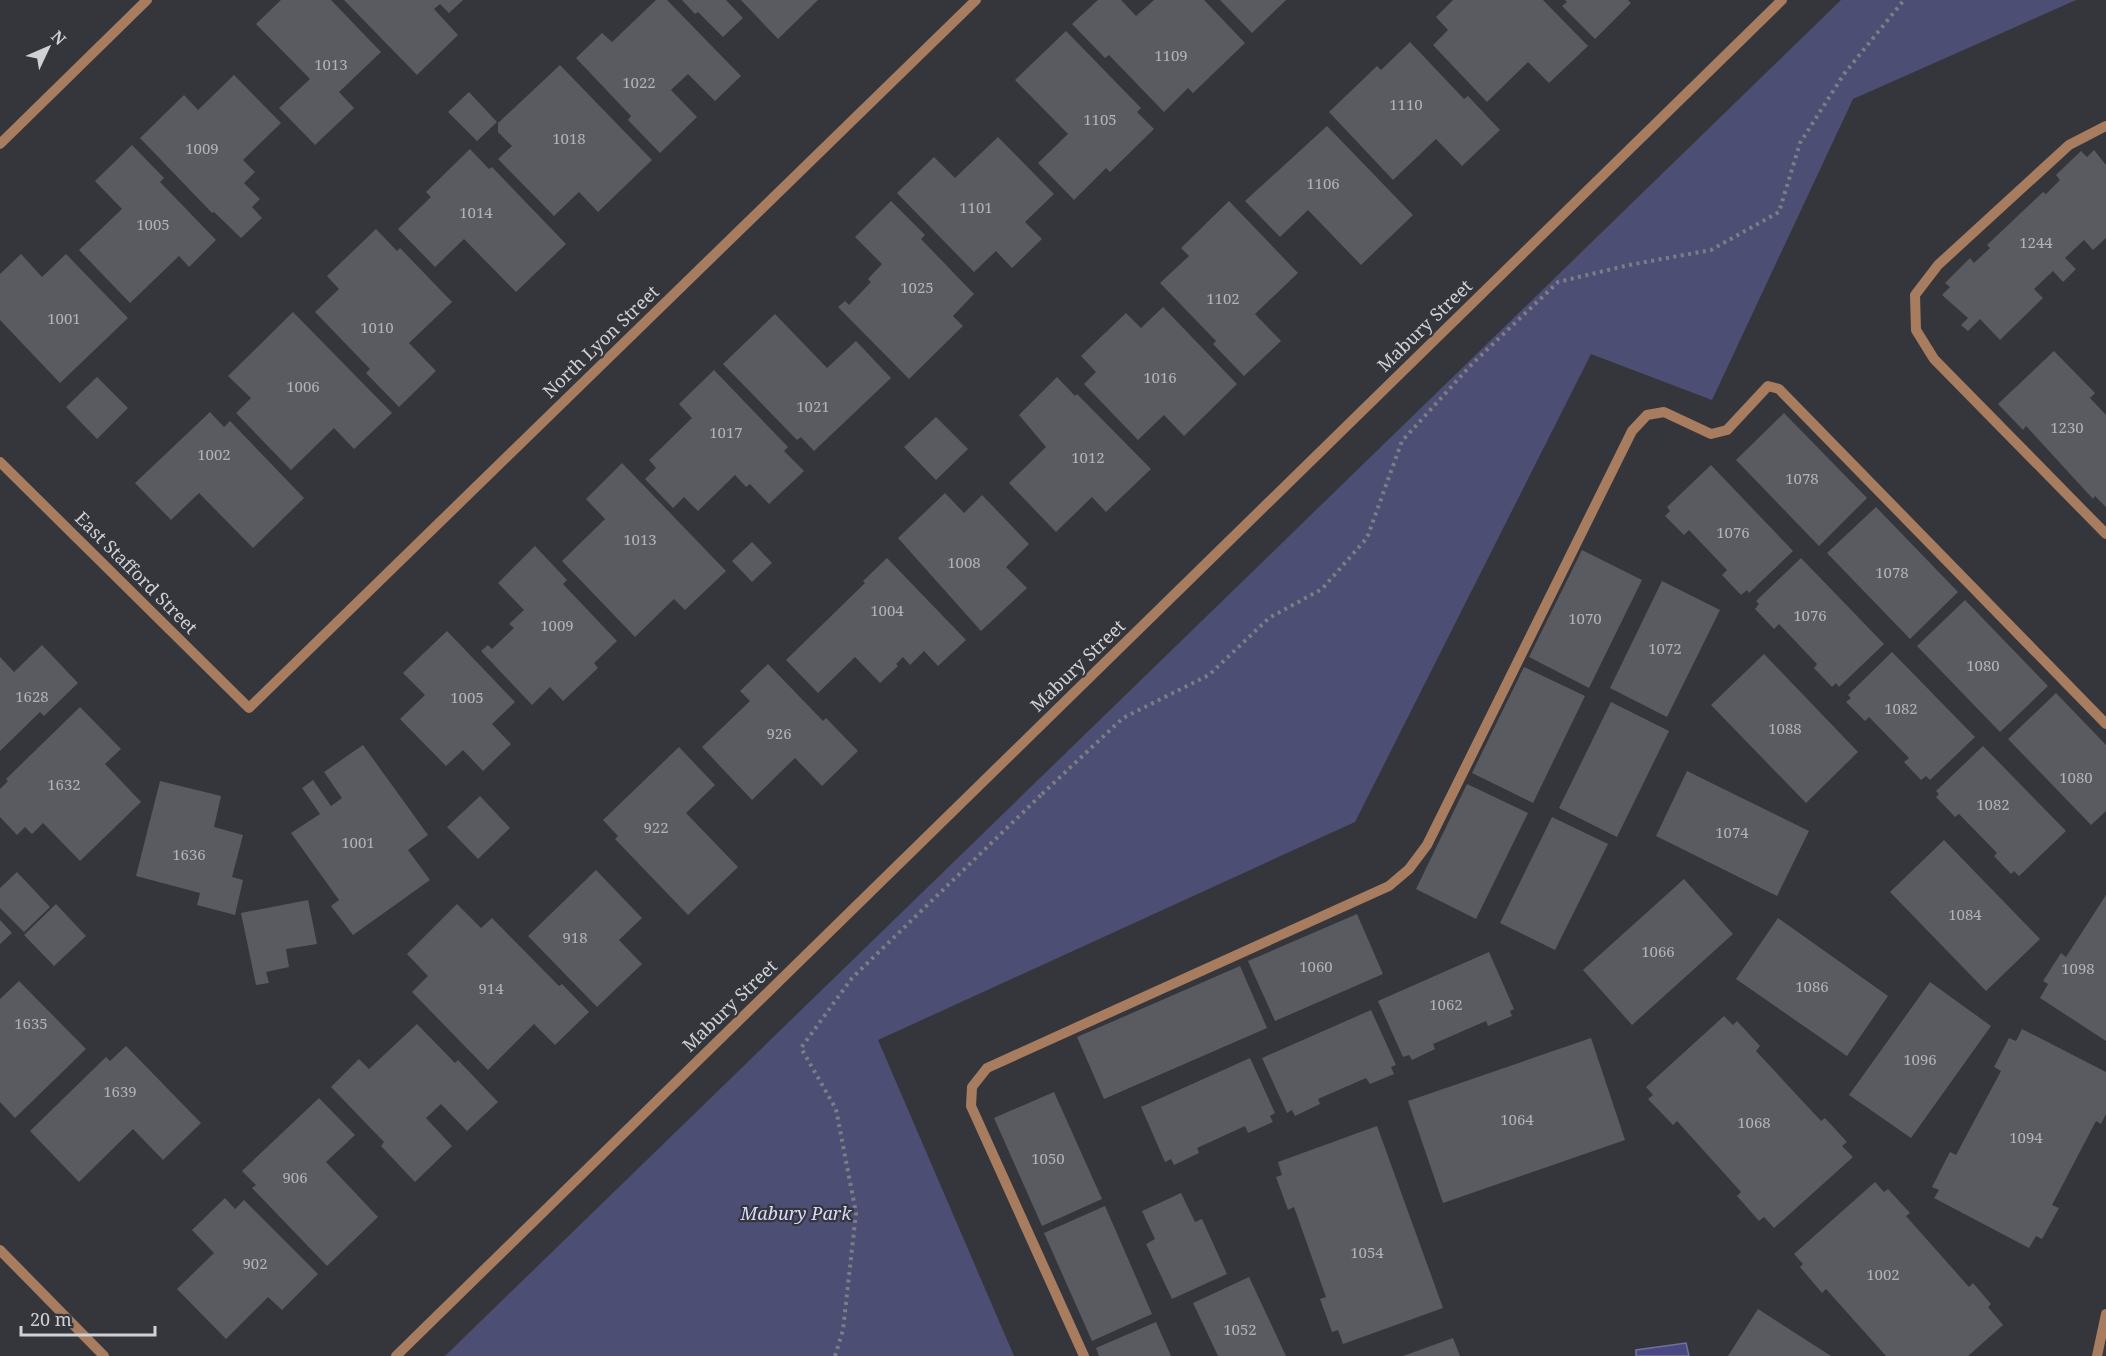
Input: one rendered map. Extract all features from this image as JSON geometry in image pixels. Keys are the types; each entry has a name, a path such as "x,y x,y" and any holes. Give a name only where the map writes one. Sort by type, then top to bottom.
{"street":[{"path":"0,144 147,0"},
{"name":"North Lyon Street","path":"249,708 976,0"},
{"name":"Mabury Street","path":"396,1356 1782,0"},
{"path":"2106,126 2069,146 1938,266 1915,295 1916,330 1934,359 2106,534"},
{"path":"1084,1356 970,1106 972,1087 987,1068 1389,886 1409,869 1427,845 1632,431 1647,415 1664,412 1711,434 1727,430 1768,386 1779,389 2106,723"},
{"name":"East Stafford Street","path":"0,462 249,708"},
{"path":"0,1250 104,1356"},
{"path":"2097,1356 2106,1314"}],"path":[{"path":"835,1356 843,1330 856,1213 837,1109 801,1048 852,978 1123,718 1209,675 1269,618 1322,589 1367,538 1402,441 1472,364 1558,282 1629,264 1711,250 1779,212 1800,143 1844,74 1904,0"},
{"path":"1042,794 1056,780"}],"green space":[{"name":"Mabury Park","path":"1841,0 2076,0 1853,99 1712,400 1591,354 1355,822 878,1040 1014,1356 445,1356"}],"shaded area":[{"path":"1686,1343 1689,1356 1636,1356 1636,1350"}],"building":[{"path":"281,0 331,0 381,52 339,92 354,108 315,145 279,108 310,79 256,24"},
{"path":"344,0 463,0 449,13 440,4 434,9 458,35 417,75"},
{"path":"656,0 667,0 741,76 715,101 688,74 671,90 697,117 660,153 628,120 631,116 576,58 602,33 612,42"},
{"path":"682,0 726,0 743,18 723,37 698,12 695,14"},
{"path":"741,0 818,0 778,39"},
{"path":"1098,0 1121,0 1136,16 1154,0 1204,0 1245,43 1193,93 1188,88 1164,112 1109,55 1105,58 1072,24"},
{"path":"1220,0 1286,0 1252,33"},
{"path":"1453,0 1543,0 1588,46 1549,83 1528,62 1487,102 1433,45 1448,30 1436,17"},
{"path":"1565,0 1628,0 1631,3 1595,39 1562,6 1567,2"},
{"path":"1066,31 1141,108 1137,112 1154,129 1110,172 1106,168 1074,200 1038,163 1068,134 1015,80"},
{"path":"1410,42 1464,99 1468,96 1500,130 1462,166 1436,139 1393,180 1329,112 1377,66 1381,70"},
{"path":"560,65 652,160 598,212 579,192 554,216 498,159 512,146 498,132 498,123"},
{"path":"234,75 281,123 243,160 255,172 244,183 260,199 252,207 262,218 241,238 214,212 212,213 140,138 184,95 198,110"},
{"path":"469,92 497,122 477,141 448,112"},
{"path":"1327,126 1413,215 1361,265 1308,210 1280,237 1245,201"},
{"path":"998,137 1054,194 1025,222 1042,239 1012,268 996,251 974,272 897,193 934,157 955,178"},
{"path":"132,145 164,178 160,182 216,240 189,267 179,256 130,303 79,250 122,209 95,181"},
{"path":"470,149 489,169 492,167 566,244 516,292 464,239 435,267 398,229 431,197 426,192"},
{"path":"2094,150 2106,165 2106,238 2093,250 2084,240 2065,258 2076,269 2063,282 2053,271 2034,289 2043,298 2000,340 1980,319 1968,331 1961,325 1968,318 1942,295 1950,287 1945,283 1970,258 1974,263 1990,248 1987,245 2043,192 2046,194 2060,180 2056,175 2081,151 2087,157"},
{"path":"891,201 925,235 921,239 974,294 953,316 963,326 909,379 838,307 845,301 849,305 871,282 868,279 882,264 855,237"},
{"path":"1229,201 1298,273 1255,314 1281,341 1244,376 1213,344 1216,341 1160,283 1189,256 1181,248"},
{"path":"376,229 397,251 400,248 452,302 409,343 436,371 399,407 366,373 370,369 315,312 339,289 327,276"},
{"path":"21,254 42,277 66,254 128,318 60,383 0,320 0,274"},
{"path":"1163,307 1237,384 1184,436 1164,415 1138,440 1084,384 1096,372 1081,356 1126,313 1141,328"},
{"path":"293,312 392,413 354,449 334,428 291,470 236,413 251,398 228,376"},
{"path":"775,314 827,368 856,341 891,378 814,451 801,437 797,440 723,364"},
{"path":"2054,351 2095,393 2090,398 2106,415 2106,507 2095,496 2093,499 2026,426 2023,430 1998,404"},
{"path":"714,370 788,447 784,451 804,471 769,504 750,484 746,487 735,475 698,511 684,497 673,508 645,479 656,468 649,460 692,418 679,404"},
{"path":"97,377 128,408 97,439 66,407"},
{"path":"1057,377 1075,396 1077,394 1151,469 1106,512 1092,497 1056,532 1009,483 1046,447 1019,415"},
{"path":"210,412 224,427 230,421 304,498 253,548 199,493 171,520 135,483"},
{"path":"1784,413 1867,498 1819,546 1736,460"},
{"path":"936,417 968,449 936,480 904,447"},
{"path":"622,463 726,571 685,610 674,599 635,637 562,561 605,519 586,499"},
{"path":"1711,465 1793,551 1749,593 1747,590 1741,595 1722,575 1727,570 1689,530 1684,535 1665,516 1670,511 1667,507"},
{"path":"945,493 964,513 982,495 1029,544 1006,567 1027,588 981,631 898,538"},
{"path":"1876,507 1958,592 1910,639 1827,553"},
{"path":"752,542 772,563 752,582 732,561"},
{"path":"535,546 567,580 563,584 617,641 594,663 598,668 563,701 550,687 532,705 481,651 488,645 492,649 514,628 509,624 524,610 498,583"},
{"path":"1582,550 1642,580 1589,688 1529,657"},
{"path":"887,558 966,640 938,666 924,651 910,665 903,657 896,664 898,666 880,683 855,657 818,693 786,660 865,583 863,581"},
{"path":"1801,558 1884,644 1839,687 1836,683 1832,687 1814,668 1817,664 1779,624 1774,629 1755,609 1759,604 1756,601"},
{"path":"1662,581 1720,610 1667,717 1610,688"},
{"path":"1965,600 2048,686 2000,732 1917,646"},
{"path":"447,631 515,702 492,724 511,744 483,771 463,750 446,766 400,719 425,695 403,673"},
{"path":"42,645 78,683 44,716 40,712 0,751 0,657 14,672"},
{"path":"1892,652 1975,737 1930,780 1926,776 1921,780 1904,762 1909,758 1869,717 1865,721 1846,702 1851,698 1848,695"},
{"path":"1764,654 1858,752 1806,803 1711,705"},
{"path":"768,664 823,721 826,718 858,751 822,786 795,758 752,800 702,747 750,701 740,691"},
{"path":"1524,667 1585,696 1533,803 1472,773"},
{"path":"2056,693 2106,745 2106,811 2091,825 2008,739"},
{"path":"1611,702 1669,731 1617,837 1559,808"},
{"path":"80,707 121,749 105,764 141,802 80,861 43,823 32,834 25,827 17,835 0,817 0,789 8,781 6,779"},
{"path":"363,745 428,835 408,850 430,880 353,935 331,906 339,900 291,833 320,814 302,788 313,780 331,806 342,798 324,772"},
{"path":"1983,746 2066,831 2019,876 2014,871 2011,874 1994,856 1997,853 1959,814 1955,817 1936,797 1939,794 1936,791"},
{"path":"679,747 715,785 686,813 738,867 688,915 615,839 618,836 603,820"},
{"path":"1687,771 1809,831 1777,896 1656,836"},
{"path":"160,781 221,796 214,827 243,835 232,877 243,880 235,915 197,905 200,893 136,876"},
{"path":"1467,784 1528,813 1476,919 1416,889"},
{"path":"480,796 510,828 478,859 447,827"},
{"path":"1552,817 1608,844 1555,950 1500,923"},
{"path":"1944,840 2040,939 1986,991 1890,892"},
{"path":"596,870 642,918 619,940 642,964 597,1007 528,936"},
{"path":"17,872 50,907 24,932 0,908 0,888"},
{"path":"1684,879 1733,934 1632,1025 1583,970"},
{"path":"2106,895 2106,1041 2040,998 2048,984 2043,981 2061,953 2066,957"},
{"path":"308,900 317,944 286,949 289,967 266,972 269,983 256,985 241,913"},
{"path":"56,904 86,936 54,966 24,935"},
{"path":"457,904 481,928 492,918 559,986 562,984 589,1012 555,1045 534,1024 488,1070 412,992 428,976 407,954"},
{"path":"1357,914 1383,974 1275,1021 1248,961"},
{"path":"1778,918 1888,996 1847,1056 1736,979"},
{"path":"0,920 12,933 0,944"},
{"path":"1489,952 1514,1009 1510,1011 1512,1016 1488,1026 1486,1021 1433,1044 1435,1049 1412,1060 1409,1055 1403,1057 1378,1001"},
{"path":"1240,966 1267,1028 1104,1099 1077,1037"},
{"path":"19,981 86,1049 15,1118 0,1102 0,999"},
{"path":"1930,982 1991,1026 1911,1138 1849,1095"},
{"path":"1371,1010 1396,1065 1391,1067 1394,1074 1370,1084 1366,1078 1318,1099 1320,1104 1295,1116 1292,1110 1287,1113 1262,1058"},
{"path":"1724,1016 1733,1025 1737,1021 1760,1046 1756,1051 1821,1121 1825,1118 1847,1142 1842,1146 1853,1157 1774,1228 1764,1217 1759,1221 1737,1196 1741,1192 1677,1121 1673,1125 1648,1099 1653,1095 1646,1087"},
{"path":"417,1024 455,1063 458,1060 498,1102 467,1131 441,1104 426,1118 452,1146 415,1182 381,1146 384,1142 331,1087 359,1059 369,1069"},
{"path":"2022,1029 2106,1072 2106,1114 2101,1124 2096,1121 2052,1205 2059,1208 2042,1239 2036,1236 2029,1248 1934,1198 1939,1190 1932,1187 1950,1152 1956,1155 2001,1071 1994,1067 2009,1038 2016,1041"},
{"path":"1591,1038 1625,1140 1443,1203 1408,1101"},
{"path":"126,1046 201,1123 163,1160 133,1129 79,1182 30,1131 106,1057 110,1061"},
{"path":"1250,1058 1275,1113 1270,1116 1273,1122 1248,1133 1245,1126 1197,1148 1199,1153 1174,1165 1171,1159 1165,1162 1141,1107"},
{"path":"1054,1092 1102,1199 1042,1226 994,1118"},
{"path":"319,1098 355,1135 326,1162 378,1217 327,1266 252,1188 256,1185 242,1171"},
{"path":"1377,1126 1443,1308 1343,1344 1338,1330 1332,1332 1320,1299 1326,1297 1294,1207 1288,1210 1276,1177 1282,1175 1278,1162"},
{"path":"1875,1182 1884,1192 1888,1189 1910,1213 1906,1216 1969,1287 1973,1283 1991,1304 1988,1307 2003,1325 1968,1356 1886,1356 1826,1289 1822,1293 1800,1267 1803,1264 1794,1254"},
{"path":"1181,1193 1195,1222 1202,1219 1227,1274 1172,1299 1146,1244 1155,1239 1142,1211"},
{"path":"225,1198 235,1209 244,1200 318,1274 282,1310 268,1297 226,1339 177,1289 214,1253 192,1230"},
{"path":"1105,1206 1152,1314 1092,1341 1044,1233"},
{"path":"1249,1277 1286,1356 1218,1356 1193,1303"},
{"path":"1758,1309 1831,1356 1728,1356"},
{"path":"1156,1322 1171,1356 1099,1356 1096,1348"},
{"path":"1453,1338 1460,1356 1403,1356"}]}
